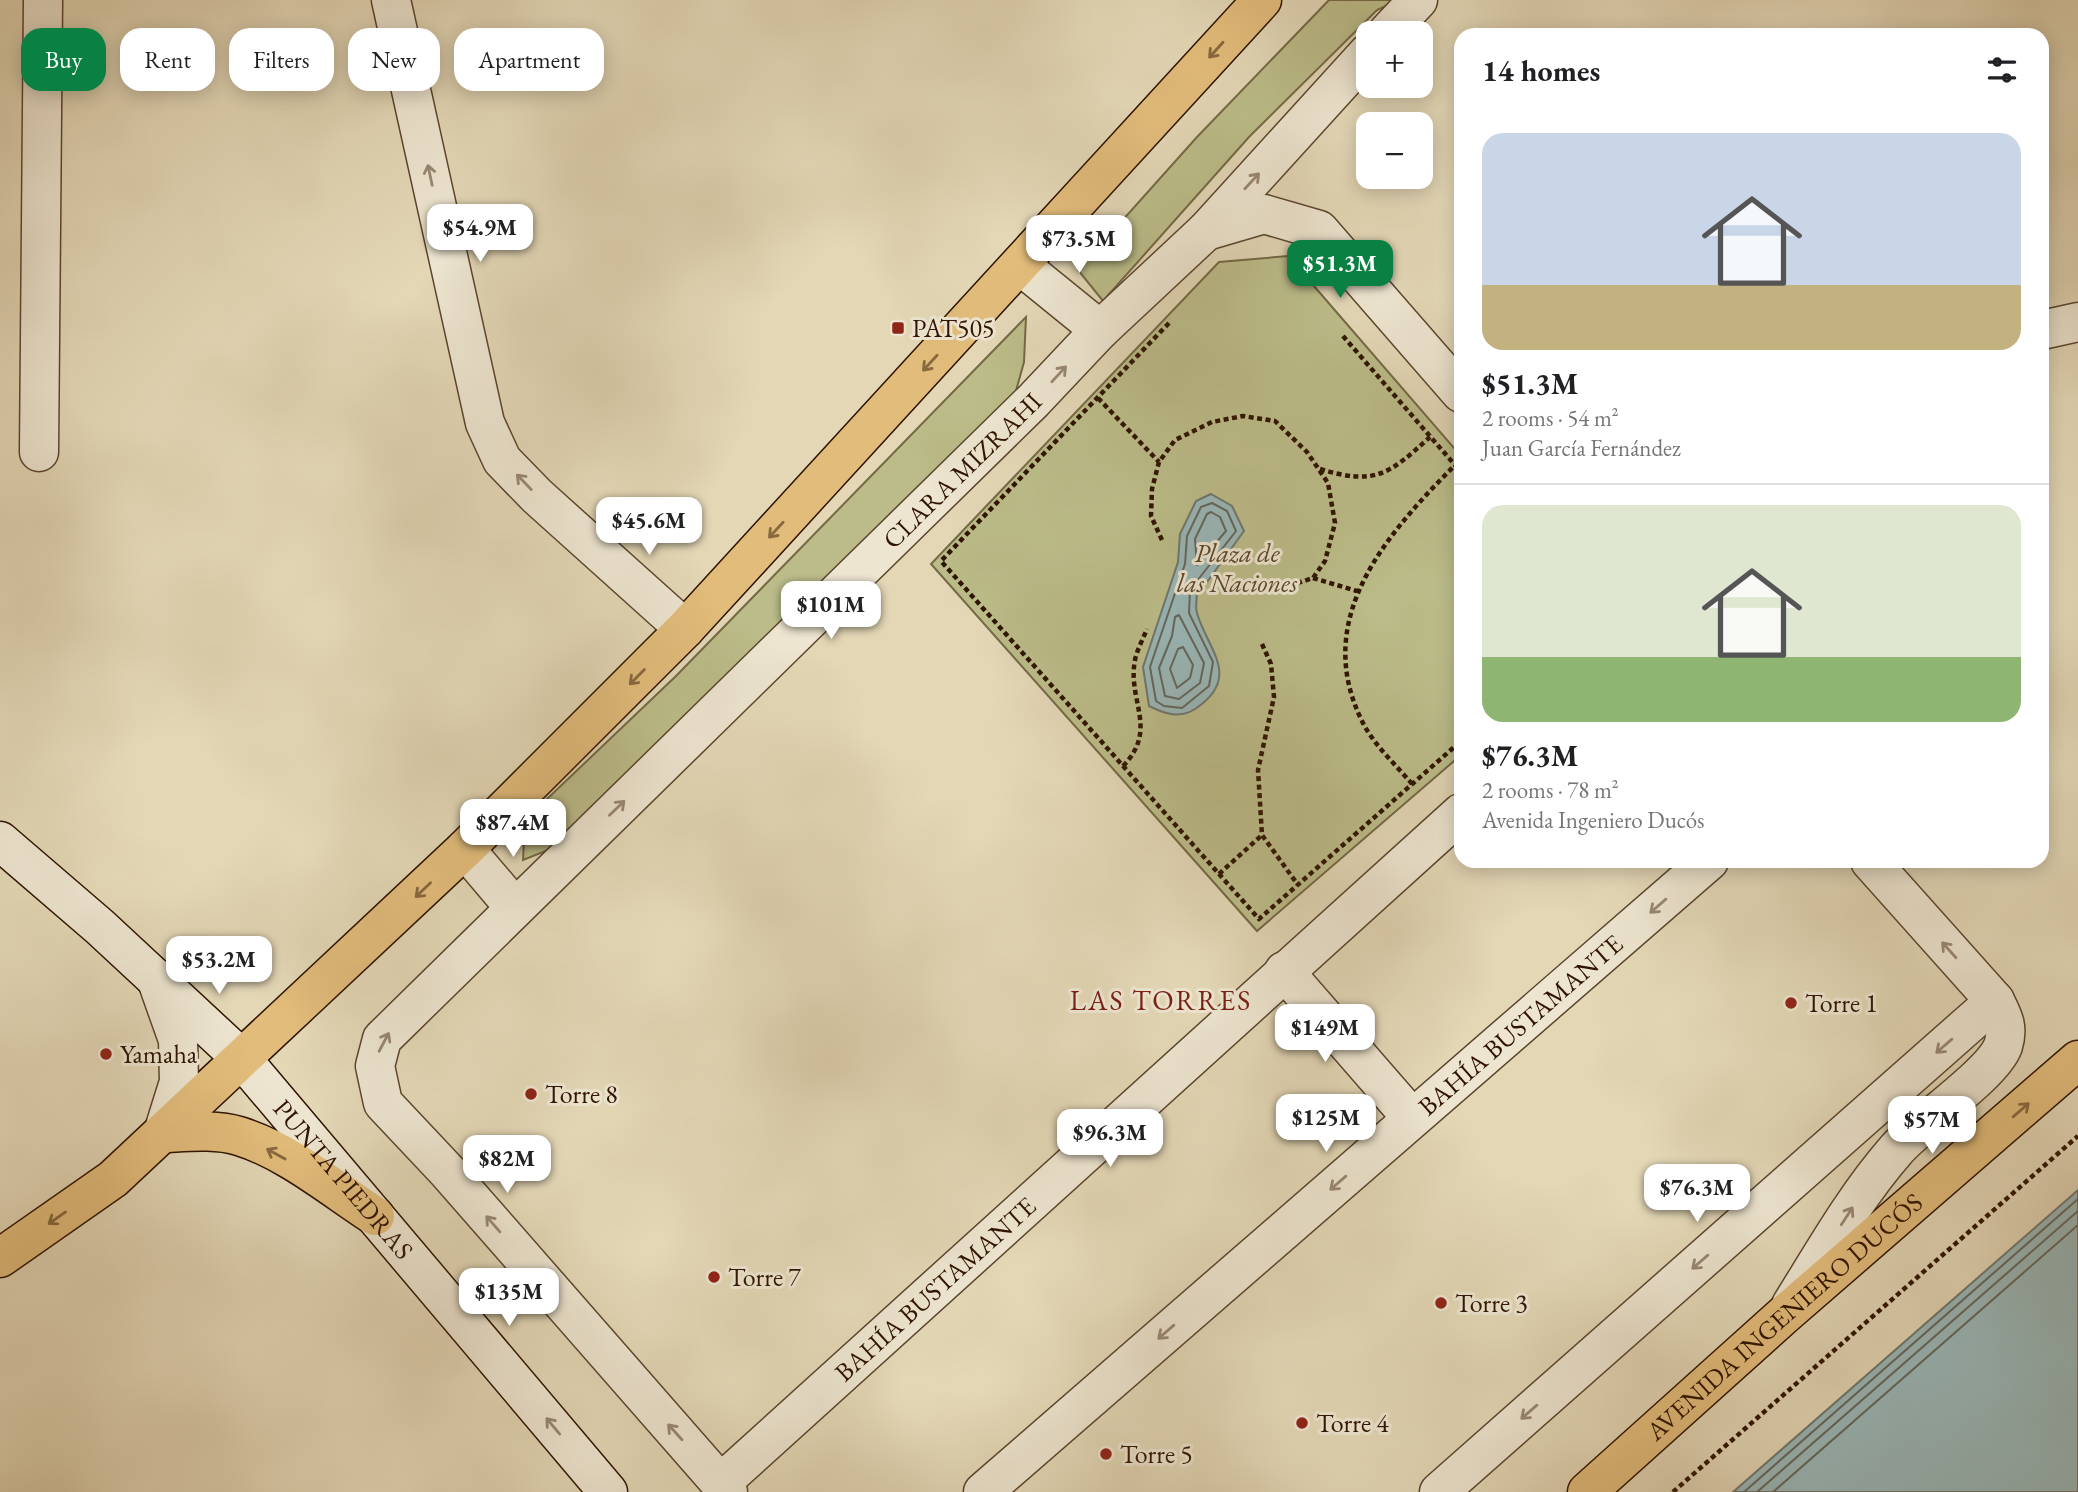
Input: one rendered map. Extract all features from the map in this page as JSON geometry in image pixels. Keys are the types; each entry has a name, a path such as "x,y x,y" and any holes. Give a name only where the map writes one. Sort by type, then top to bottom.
{"highway":[{"path":"0,1258 113,1179 369,942 465,849 685,629 1262,0"},
{"name":"AVENIDA INGENIERO DUCÓS","path":"1587,1492 1784,1315 2078,1060"},
{"path":"163,1133 206,1131 239,1136 306,1171 375,1216"}],"street":[{"path":"39,452 43,0"},
{"path":"391,0 485,424 502,460 528,487 685,629"},
{"path":"1398,21 1418,0"},
{"name":"CLARA MIZRAHI","path":"724,1488 447,1171 383,1103 375,1066 382,1039 1034,401 1101,330 1206,231 1356,67"},
{"path":"1206,231 1264,214 1319,230 1454,385"},
{"path":"1020,265 1101,330"},
{"path":"2049,328 2078,322"},
{"name":"BAHÍA BUSTAMANTE","path":"724,1488 1284,971 1454,819"},
{"name":"PUNTA PIEDRAS","path":"0,841 156,978 241,1058 608,1492"},
{"path":"465,849 515,908"},
{"name":"BAHÍA BUSTAMANTE","path":"983,1492 1701,868"},
{"path":"1784,1315 1858,1198 1897,1149 1932,1114 1974,1081 2002,1048 2007,1026 1995,1001 1876,868"},
{"path":"1284,971 1412,1118"},
{"path":"156,978 178,1040 179,1082 163,1133"},
{"path":"1439,1492 1995,1001"}],"path":[{"path":"1174,318 941,561 1259,919 1454,747"},
{"path":"1343,336 1454,465"},
{"path":"1098,398 1159,462"},
{"path":"1162,540 1150,516 1152,489 1159,462 1175,440 1212,422 1243,415 1275,421 1307,452 1328,483 1335,523 1325,561 1313,578"},
{"path":"1318,469 1343,476 1375,477 1401,463 1430,437"},
{"path":"1412,784 1363,722 1349,681 1345,636 1357,591 1406,515 1454,467"},
{"path":"1276,590 1313,578 1357,591"},
{"path":"1124,766 1137,752 1141,731 1135,661 1147,629"},
{"path":"1262,644 1271,664 1274,697 1258,770 1262,835 1298,885"},
{"path":"1219,874 1262,835"},
{"path":"1673,1492 2078,1136"}],"green space":[{"path":"1329,0 1398,0 1377,10 1366,21 1356,21 1356,31 1249,137 1103,301 1078,270 1197,137"},
{"name":"Plaza de las Naciones","path":"1288,256 1454,448 1454,761 1257,931 931,564 1219,262"},
{"path":"1026,317 1024,362 1014,398 581,837 523,860 525,820 676,676"}],"water":[{"path":"1211,494 1232,506 1244,531 1207,582 1197,591 1197,613 1218,662 1217,686 1195,709 1184,714 1172,714 1149,706 1143,667 1178,562 1180,534 1196,501"},
{"path":"2078,1190 2078,1492 1733,1492"}],"place":[{"name":"PAT505","path":"898,328"},
{"name":"Torre 1","path":"1791,1003"},
{"name":"Yamaha","path":"106,1054"},
{"name":"Torre 8","path":"531,1094"},
{"name":"Torre 7","path":"714,1277"},
{"name":"Torre 3","path":"1441,1303"},
{"name":"Torre 4","path":"1302,1423"},
{"name":"Torre 5","path":"1106,1454"}],"district":[{"name":"LAS TORRES","path":"1161,1000"}]}
